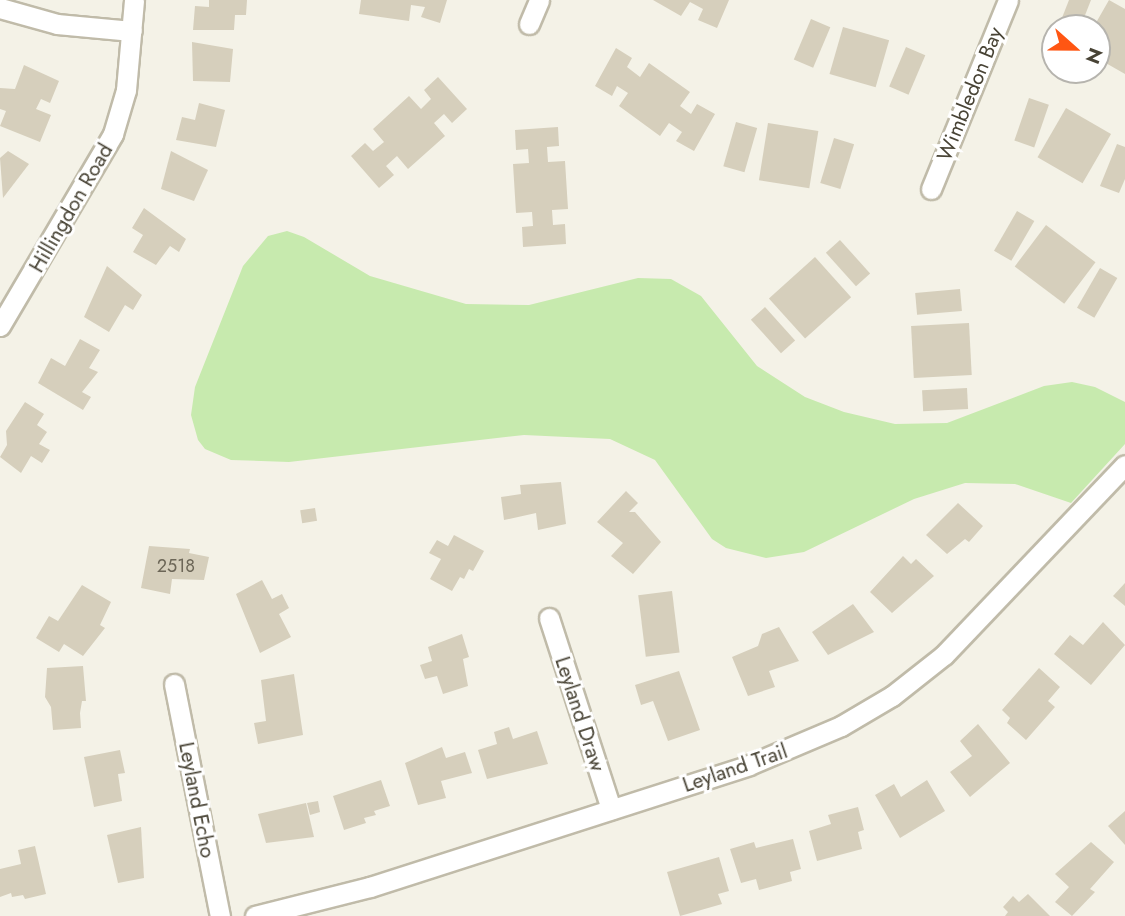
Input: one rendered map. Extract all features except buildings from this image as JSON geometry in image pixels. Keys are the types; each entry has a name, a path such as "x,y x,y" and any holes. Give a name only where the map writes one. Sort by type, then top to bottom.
{"street":[{"name":"Hillingdon Road","path":"0,326 110,143 124,100 134,0"},
{"path":"529,24 539,0"},
{"name":"Wimbledon Bay","path":"931,189 1008,0"},
{"path":"0,8 57,24 132,31"},
{"name":"Leyland Trail","path":"255,916 370,887 794,748 892,696 961,639 1125,465"},
{"name":"Leyland Draw","path":"549,618 611,809"},
{"name":"Leyland Echo","path":"174,684 220,916"}],"green space":[{"path":"287,231 304,237 370,276 466,304 529,305 638,278 671,279 701,296 757,366 805,397 844,412 895,424 947,423 1044,386 1072,382 1095,387 1125,402 1125,444 1071,503 1015,484 965,483 914,499 804,552 766,558 726,548 712,539 655,460 610,439 524,435 289,462 231,460 205,449 198,440 191,415 195,387 243,266 268,236"}]}
